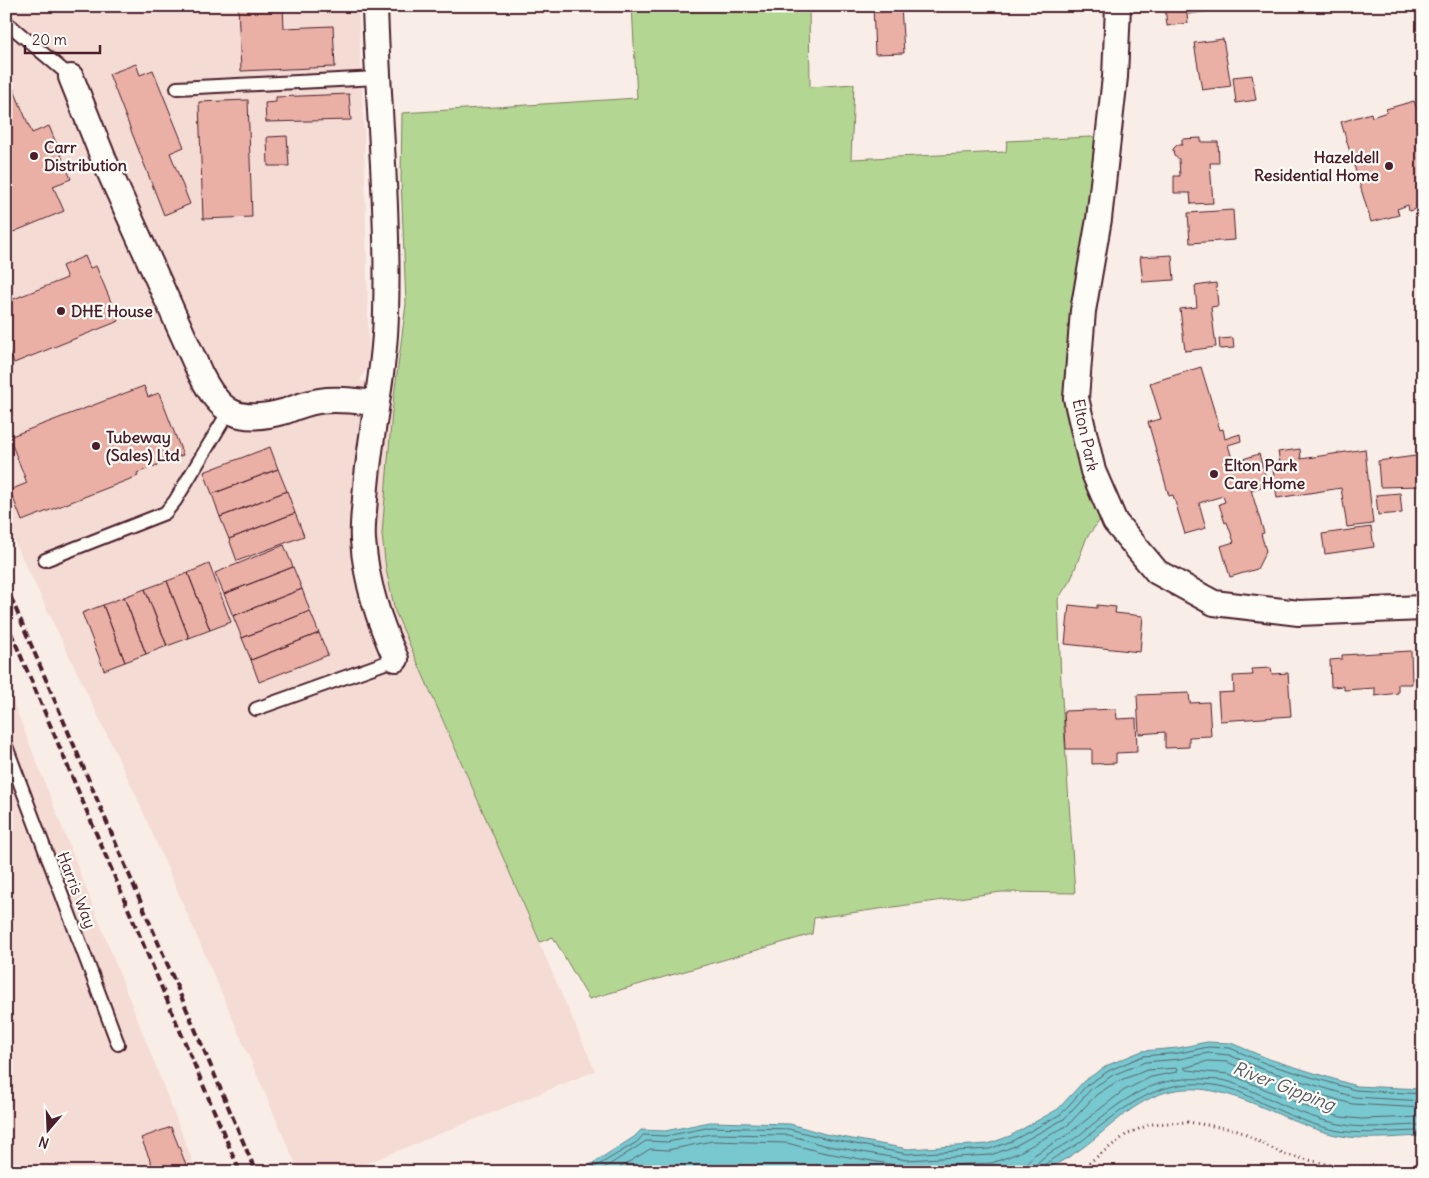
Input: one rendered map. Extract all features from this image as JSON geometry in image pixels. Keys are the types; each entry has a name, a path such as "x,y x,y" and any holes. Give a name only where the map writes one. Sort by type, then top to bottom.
{"street":[{"path":"375,6 385,222 386,310 382,370 367,470 363,538 367,573 374,603 396,659"},
{"name":"Elton Park","path":"1118,6 1115,77 1100,219 1083,311 1076,398 1093,471 1116,522 1157,572 1214,603 1299,613 1423,608"},
{"path":"71,77 104,160 200,373 218,403 229,411 256,416 271,414 318,401 342,400 376,403"}],"lane":[{"path":"6,22 71,77"},
{"path":"177,88 378,78"},
{"path":"46,560 165,513 175,501 229,411"},
{"path":"256,709 396,659"},
{"name":"Harris Way","path":"6,746 118,1044"}],"path":[{"path":"1077,1172 1127,1134 1151,1124 1188,1122 1237,1130 1283,1154 1339,1167 1423,1165"}],"shaded area":[{"path":"6,6 358,6 364,130 369,366 360,380 373,386 385,397 392,412 382,534 395,611 595,1071 345,1172 299,1172 134,791 6,524"},
{"path":"6,684 37,763 197,1172 6,1172"}],"green space":[{"path":"632,6 809,6 810,87 854,84 851,159 1006,152 1007,141 1112,136 1081,456 1100,520 1087,537 1071,579 1058,599 1061,683 1075,893 1001,892 814,918 812,934 589,999 553,937 540,942 395,611 386,569 382,534 392,412 406,304 401,179 402,113 637,98"}],"water":[{"name":"River Gipping","path":"1207,1042 1231,1043 1269,1059 1356,1086 1423,1089 1423,1136 1368,1138 1336,1135 1314,1129 1224,1093 1201,1089 1178,1090 1144,1101 1124,1114 1078,1151 1042,1172 579,1172 634,1137 641,1130 665,1131 710,1122 790,1124 825,1134 908,1149 988,1144 1010,1136 1058,1109 1084,1081 1108,1065 1142,1051 1178,1048"}],"building":[{"path":"238,6 283,6 284,28 333,26 335,67 241,71"},
{"path":"873,6 901,6 904,53 875,54"},
{"path":"1165,6 1186,6 1188,23 1167,26"},
{"path":"1188,6 1219,6 1220,10 1188,14"},
{"path":"1223,39 1231,86 1202,90 1194,43"},
{"path":"136,64 140,75 153,70 184,147 170,153 190,204 164,215 109,74"},
{"name":"Carr Distribution","path":"6,71 32,133 49,126 71,179 53,186 64,211 6,235"},
{"path":"1252,75 1256,100 1236,103 1233,77"},
{"path":"349,94 351,120 266,122 265,103 276,102 276,97"},
{"path":"248,100 252,217 203,219 199,102"},
{"name":"Hazeldell Residential Home","path":"1414,101 1423,126 1423,207 1409,211 1408,205 1397,209 1399,215 1371,222 1341,122 1371,113 1372,117 1387,112 1386,109"},
{"path":"287,136 289,166 268,166 267,137"},
{"path":"1201,138 1201,142 1218,142 1219,163 1210,163 1213,203 1191,204 1190,193 1174,193 1174,176 1180,176 1179,159 1174,156 1173,149 1177,145 1182,145 1182,139"},
{"path":"1233,210 1235,240 1190,243 1188,213"},
{"path":"1172,255 1174,280 1143,282 1140,257"},
{"name":"DHE House","path":"85,256 90,268 96,266 119,321 14,363 6,345 6,302 67,278 62,266"},
{"path":"1216,283 1218,306 1211,307 1216,347 1185,351 1180,309 1197,307 1195,286"},
{"path":"1233,338 1234,348 1220,349 1219,339"},
{"name":"Elton Park Care Home","path":"1201,367 1220,430 1223,429 1225,439 1240,434 1241,441 1228,445 1233,462 1259,454 1268,485 1251,490 1264,533 1261,534 1266,551 1257,569 1230,577 1221,546 1234,542 1219,504 1225,502 1223,496 1199,503 1206,528 1185,534 1173,495 1169,496 1148,422 1161,419 1150,383"},
{"name":"Tubeway (Sales) Ltd","path":"144,386 148,397 159,393 183,455 137,473 138,476 22,521 10,490 27,483 9,437"},
{"path":"270,447 278,469 212,494 204,472"},
{"path":"1300,449 1301,459 1365,449 1373,524 1347,527 1341,488 1277,498 1272,463 1280,462 1278,452"},
{"path":"1423,455 1423,486 1380,487 1378,461"},
{"path":"278,469 287,491 220,517 212,494"},
{"path":"287,491 295,513 229,539 220,517"},
{"path":"1400,493 1402,513 1378,515 1376,495"},
{"path":"295,513 304,536 237,561 229,539"},
{"path":"1371,527 1374,547 1325,554 1322,534"},
{"path":"284,545 293,567 224,594 215,573"},
{"path":"209,564 231,622 210,630 188,573"},
{"path":"293,567 302,589 233,616 224,594"},
{"path":"188,573 210,630 189,638 167,581"},
{"path":"167,581 189,638 167,646 145,589"},
{"path":"145,589 167,646 146,654 124,597"},
{"path":"302,589 310,611 242,638 233,616"},
{"path":"124,597 146,654 125,662 103,605"},
{"path":"103,605 125,662 104,670 82,613"},
{"path":"1069,605 1097,608 1097,605 1116,607 1115,613 1143,616 1140,652 1065,644"},
{"path":"310,611 319,633 251,660 242,638"},
{"path":"319,633 328,655 259,682 251,660"},
{"path":"1411,651 1412,684 1398,684 1398,693 1375,696 1375,688 1344,690 1344,686 1331,687 1330,660 1342,659 1342,655"},
{"path":"1271,668 1272,674 1288,673 1291,716 1220,721 1218,693 1234,692 1233,676 1253,675 1252,669"},
{"path":"1189,693 1190,703 1209,702 1211,736 1189,737 1189,747 1165,748 1165,732 1139,734 1137,695"},
{"path":"1417,697 1423,697 1423,726 1419,726"},
{"path":"1116,709 1117,719 1136,718 1137,752 1116,753 1116,763 1092,764 1092,749 1066,749 1064,711"},
{"path":"171,1127 189,1172 155,1172 141,1138"}],"railway":[{"path":"6,586 256,1172"},
{"path":"6,621 240,1172"}],"place":[{"name":"Carr Distribution","path":"34,156"},
{"name":"Hazeldell Residential Home","path":"1389,166"},
{"name":"DHE House","path":"61,311"},
{"name":"Tubeway (Sales) Ltd","path":"96,446"},
{"name":"Elton Park Care Home","path":"1214,474"}]}
